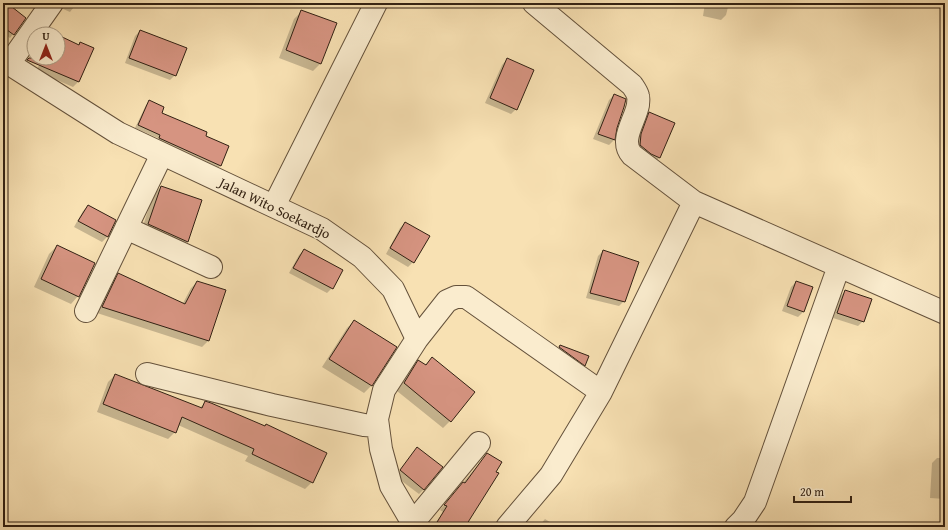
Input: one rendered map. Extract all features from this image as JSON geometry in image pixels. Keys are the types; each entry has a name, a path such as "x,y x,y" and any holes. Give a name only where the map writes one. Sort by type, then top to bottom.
{"street":[{"path":"6,62 52,3"},
{"path":"274,206 376,3"},
{"path":"534,3 632,84 639,96 637,109 627,136 626,143 628,151 694,202 945,313"},
{"name":"Jalan Wito Soekardjo","path":"6,62 118,133 322,229 362,257 393,289 417,339"},
{"path":"86,311 162,154"},
{"path":"507,527 551,475 601,392 694,202"},
{"path":"126,228 210,267"},
{"path":"736,527 743,520 755,502 839,266"},
{"path":"478,443 414,525 392,486 381,449 377,419 384,390 417,339 447,301 456,297 466,297 601,392"},
{"path":"146,374 272,405 364,425 378,426"}],"building":[{"path":"3,3 7,3 26,18 14,35 3,27"},
{"path":"301,10 337,23 321,64 286,50"},
{"path":"140,30 187,48 176,76 129,58"},
{"path":"66,39 79,45 80,42 94,48 79,82 41,66 66,66"},
{"path":"507,58 534,70 517,110 490,98"},
{"path":"614,94 626,99 615,140 598,134"},
{"path":"149,100 164,107 162,113 207,132 206,136 229,146 221,166 159,138 160,135 138,125"},
{"path":"649,112 675,123 660,158 651,154 640,145 641,134"},
{"path":"161,186 202,200 188,242 148,224"},
{"path":"88,205 116,220 108,237 78,221"},
{"path":"405,222 430,236 414,263 390,248"},
{"path":"57,245 95,263 79,297 41,279"},
{"path":"304,249 343,270 333,289 293,268"},
{"path":"603,250 639,262 625,302 590,293"},
{"path":"118,273 185,304 197,281 226,290 209,341 102,307"},
{"path":"796,281 813,287 804,312 787,306"},
{"path":"845,290 872,299 864,322 837,313"},
{"path":"354,320 397,347 372,386 329,359"},
{"path":"560,345 589,356 585,366 559,347"},
{"path":"432,357 475,392 451,422 404,383 418,360 426,365"},
{"path":"115,374 202,408 205,401 211,403 265,426 266,424 327,453 313,483 252,454 254,449 182,417 176,433 103,404"},
{"path":"417,447 443,467 424,490 400,470"},
{"path":"487,453 502,462 496,472 499,473 465,527 434,527 447,506 444,505 463,482 465,483"}]}
